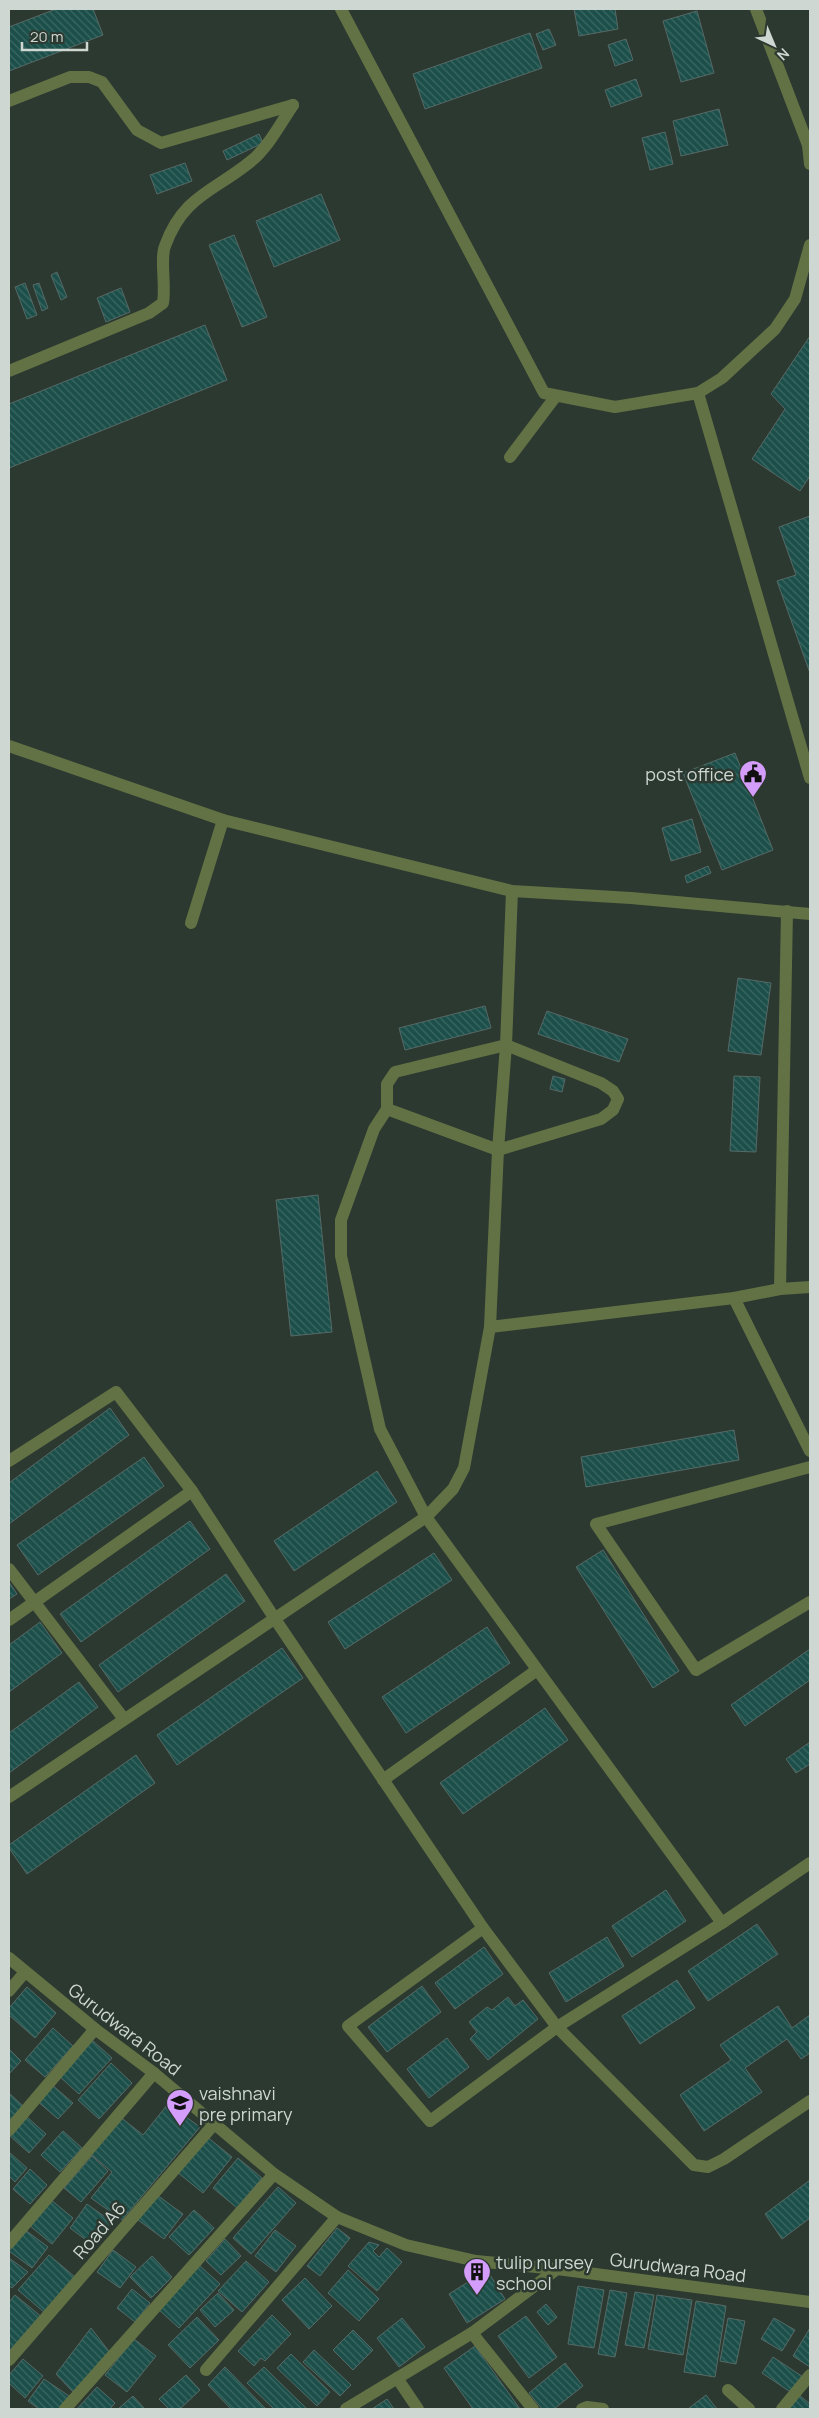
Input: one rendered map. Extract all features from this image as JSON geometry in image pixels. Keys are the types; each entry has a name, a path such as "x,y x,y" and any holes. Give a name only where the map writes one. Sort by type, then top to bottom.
{"street":[{"path":"341,9 544,393 614,408 698,393 722,378 775,329 795,299 810,244"},
{"path":"756,9 809,142 810,164"},
{"path":"9,101 70,77 88,76 102,82 137,130 160,143 293,105 262,150 250,163 196,198 181,215 164,247 165,290 163,302 149,313 9,371"},
{"path":"698,393 810,778"},
{"path":"510,457 556,396"},
{"path":"9,746 223,820 512,891 810,914"},
{"path":"9,754 22,750"},
{"path":"191,923 223,820"},
{"path":"9,1797 426,1517 453,1489 464,1468 490,1327 498,1150 506,1045 512,891"},
{"path":"780,1289 787,911"},
{"path":"387,1109 498,1150 601,1119 614,1110 618,1099 613,1091 601,1083 506,1045 394,1072 387,1084 387,1109 374,1129 341,1220 341,1256 380,1429 426,1517 722,1923"},
{"path":"490,1327 734,1298 780,1289 810,1287"},
{"path":"734,1298 810,1451"},
{"path":"9,1461 116,1392 192,1492 483,1928 557,2027 694,2165 708,2167 724,2159 810,2101"},
{"path":"810,1467 596,1524 696,1670 810,1602"},
{"path":"9,1620 192,1492"},
{"path":"9,1569 124,1719"},
{"path":"383,1780 537,1670"},
{"path":"483,1928 348,2026 430,2121 557,2027 722,1923 810,1863"},
{"name":"Gurudwara Road","path":"9,1958 95,2029 154,2073 274,2174 337,2217 406,2245 476,2262 557,2269 810,2302"},
{"path":"9,1991 25,1972"},
{"path":"9,2130 95,2029"},
{"path":"9,2243 154,2073"},
{"name":"Road A6","path":"9,2360 215,2123"},
{"path":"65,2409 274,2174"},
{"path":"206,2370 337,2217"},
{"path":"346,2409 472,2333 557,2269"},
{"path":"472,2333 533,2409"},
{"path":"782,2409 810,2375"},
{"path":"397,2378 418,2409"},
{"path":"728,2390 749,2409"},
{"path":"582,2409 587,2406 603,2409"}],"building":[{"path":"56,9 93,9 103,35 9,71 9,27"},
{"path":"574,9 615,9 618,29 579,36"},
{"path":"697,11 714,73 681,82 663,21"},
{"path":"549,29 556,45 543,50 536,34"},
{"path":"530,33 542,68 425,109 413,74"},
{"path":"626,39 633,60 615,66 608,45"},
{"path":"636,79 642,96 611,107 605,90"},
{"path":"719,109 728,145 681,156 673,121"},
{"path":"665,132 673,164 650,170 642,138"},
{"path":"259,134 263,143 227,160 223,151"},
{"path":"185,163 192,181 157,194 150,175"},
{"path":"321,194 340,240 274,267 256,221"},
{"path":"234,235 267,317 242,327 209,245"},
{"path":"57,272 67,297 61,300 51,275"},
{"path":"25,283 37,315 27,319 15,287"},
{"path":"39,283 48,308 42,311 33,285"},
{"path":"121,288 130,312 106,322 97,298"},
{"path":"205,325 227,380 9,468 9,404"},
{"path":"810,336 810,476 800,491 752,459 785,409 771,394"},
{"path":"810,516 810,673 777,581 796,575 779,527"},
{"name":"post office","path":"735,753 773,850 722,870 683,773"},
{"path":"692,819 701,852 671,861 662,828"},
{"path":"708,866 711,873 687,883 685,876"},
{"path":"738,978 771,983 761,1055 728,1051"},
{"path":"485,1006 491,1028 405,1050 399,1028"},
{"path":"547,1011 628,1039 619,1062 538,1034"},
{"path":"553,1076 565,1079 562,1092 550,1089"},
{"path":"734,1076 760,1077 756,1152 730,1151"},
{"path":"318,1195 332,1332 291,1336 276,1200"},
{"path":"110,1408 129,1435 9,1524 9,1483"},
{"path":"734,1430 739,1460 586,1487 581,1457"},
{"path":"144,1457 164,1486 38,1575 17,1545"},
{"path":"377,1471 397,1502 294,1571 274,1541"},
{"path":"190,1521 210,1549 81,1642 60,1614"},
{"path":"603,1550 679,1671 653,1688 576,1567"},
{"path":"434,1553 452,1580 345,1649 328,1622"},
{"path":"226,1574 245,1601 118,1692 99,1665"},
{"path":"9,1582 17,1594 9,1599"},
{"path":"40,1622 62,1653 9,1692 9,1645"},
{"path":"487,1627 510,1663 406,1733 382,1697"},
{"path":"282,1648 303,1678 177,1765 157,1735"},
{"path":"810,1649 810,1680 745,1726 731,1705"},
{"path":"79,1682 98,1707 9,1773 9,1733"},
{"path":"545,1708 568,1740 463,1814 440,1783"},
{"path":"810,1742 810,1764 796,1773 786,1759"},
{"path":"136,1755 155,1783 27,1874 9,1848 9,1845"},
{"path":"666,1890 686,1921 632,1957 612,1926"},
{"path":"757,1924 778,1954 708,2001 688,1971"},
{"path":"607,1937 624,1966 566,2002 549,1973"},
{"path":"484,1947 503,1974 455,2009 435,1983"},
{"path":"677,1980 695,2008 640,2044 622,2016"},
{"path":"422,1986 441,2012 387,2052 368,2027"},
{"path":"27,1987 56,2013 35,2038 9,2015 9,2008"},
{"path":"508,1997 515,2006 523,2000 538,2019 488,2060 470,2039 477,2032 469,2022 487,2007 492,2010"},
{"path":"778,2006 792,2028 810,2015 810,2053 801,2059 787,2039 745,2068 762,2092 704,2131 680,2095 731,2060 720,2045"},
{"path":"53,2028 73,2046 45,2077 25,2060"},
{"path":"447,2038 469,2067 429,2098 407,2069"},
{"path":"92,2040 112,2058 79,2094 59,2076"},
{"path":"9,2049 21,2061 9,2074"},
{"path":"111,2063 132,2083 99,2119 78,2100"},
{"path":"51,2084 73,2103 58,2119 36,2100"},
{"path":"9,2093 23,2106 9,2122"},
{"path":"168,2104 200,2127 122,2220 91,2198 112,2172 89,2153 119,2116 143,2135"},
{"path":"27,2117 46,2134 29,2153 10,2136"},
{"path":"63,2131 82,2148 60,2172 41,2155"},
{"path":"206,2136 232,2157 203,2193 177,2172"},
{"path":"9,2152 27,2168 15,2182 9,2176"},
{"path":"92,2156 108,2171 81,2202 64,2188"},
{"path":"238,2158 262,2178 237,2208 213,2188"},
{"path":"30,2169 47,2185 30,2204 13,2189"},
{"path":"810,2180 810,2218 782,2239 765,2214"},
{"path":"278,2187 296,2203 251,2254 233,2238"},
{"path":"157,2195 183,2214 164,2239 138,2220"},
{"path":"50,2199 73,2218 52,2244 29,2225"},
{"path":"87,2204 112,2222 94,2246 70,2228"},
{"path":"194,2210 214,2228 189,2255 169,2237"},
{"path":"337,2228 350,2238 320,2276 307,2266"},
{"path":"24,2229 48,2247 32,2268 9,2251"},
{"path":"275,2230 296,2246 276,2272 255,2256"},
{"path":"225,2239 241,2256 221,2275 206,2261"},
{"path":"369,2242 379,2245 373,2251 379,2257 387,2248 402,2262 377,2291 348,2266"},
{"path":"113,2250 136,2267 120,2288 97,2272"},
{"path":"49,2255 75,2277 45,2313 18,2290"},
{"path":"152,2256 172,2277 151,2298 130,2277"},
{"path":"9,2258 28,2272 12,2288 9,2286"},
{"path":"246,2261 269,2282 242,2312 218,2291"},
{"path":"199,2265 220,2284 179,2328 158,2309"},
{"path":"348,2270 379,2299 359,2321 328,2293"},
{"name":"tulip nursey school","path":"487,2270 505,2299 467,2323 449,2294"},
{"path":"305,2278 332,2306 309,2329 282,2300"},
{"path":"578,2286 604,2290 594,2348 568,2344"},
{"path":"132,2289 150,2303 135,2322 117,2308"},
{"path":"610,2290 627,2293 615,2357 598,2354"},
{"path":"635,2292 654,2295 644,2348 625,2345"},
{"path":"218,2293 234,2310 215,2327 200,2310"},
{"path":"15,2295 43,2318 9,2359 9,2302"},
{"path":"657,2295 692,2300 683,2355 648,2349"},
{"path":"696,2301 726,2306 715,2377 684,2372"},
{"path":"546,2304 557,2317 548,2325 537,2312"},
{"path":"272,2315 291,2334 265,2361 261,2358 254,2366 238,2351"},
{"path":"526,2316 557,2357 529,2378 498,2336"},
{"path":"197,2317 219,2340 190,2368 168,2345"},
{"path":"402,2318 425,2347 399,2367 377,2338"},
{"path":"728,2318 745,2321 736,2364 720,2361"},
{"path":"774,2318 795,2330 782,2351 761,2339"},
{"path":"91,2328 111,2354 74,2393 56,2374"},
{"path":"810,2328 810,2367 793,2356"},
{"path":"353,2330 373,2350 353,2370 333,2350"},
{"path":"134,2339 156,2356 127,2392 105,2375"},
{"path":"475,2346 520,2409 473,2409 444,2368"},
{"path":"314,2350 351,2385 340,2396 303,2362"},
{"path":"291,2354 330,2392 317,2406 277,2368"},
{"path":"773,2357 803,2377 792,2393 762,2373"},
{"path":"23,2359 43,2376 25,2398 9,2383 9,2375"},
{"path":"565,2363 583,2386 554,2409 542,2409 529,2393"},
{"path":"225,2367 266,2409 231,2409 208,2385"},
{"path":"264,2367 307,2409 274,2409 247,2383"},
{"path":"186,2375 200,2390 180,2409 169,2409 159,2399"},
{"path":"44,2379 69,2396 60,2409 39,2409 28,2401"},
{"path":"97,2387 115,2403 110,2409 77,2409"},
{"path":"706,2395 717,2409 688,2409"},
{"path":"799,2395 810,2404 810,2409 787,2409"},
{"path":"133,2396 145,2409 118,2409"},
{"path":"387,2399 394,2409 372,2409"}],"place":[{"name":"post office","path":"753,798"},
{"name":"vaishnavi pre primary","path":"180,2127"},
{"name":"tulip nursey school","path":"477,2296"}]}
